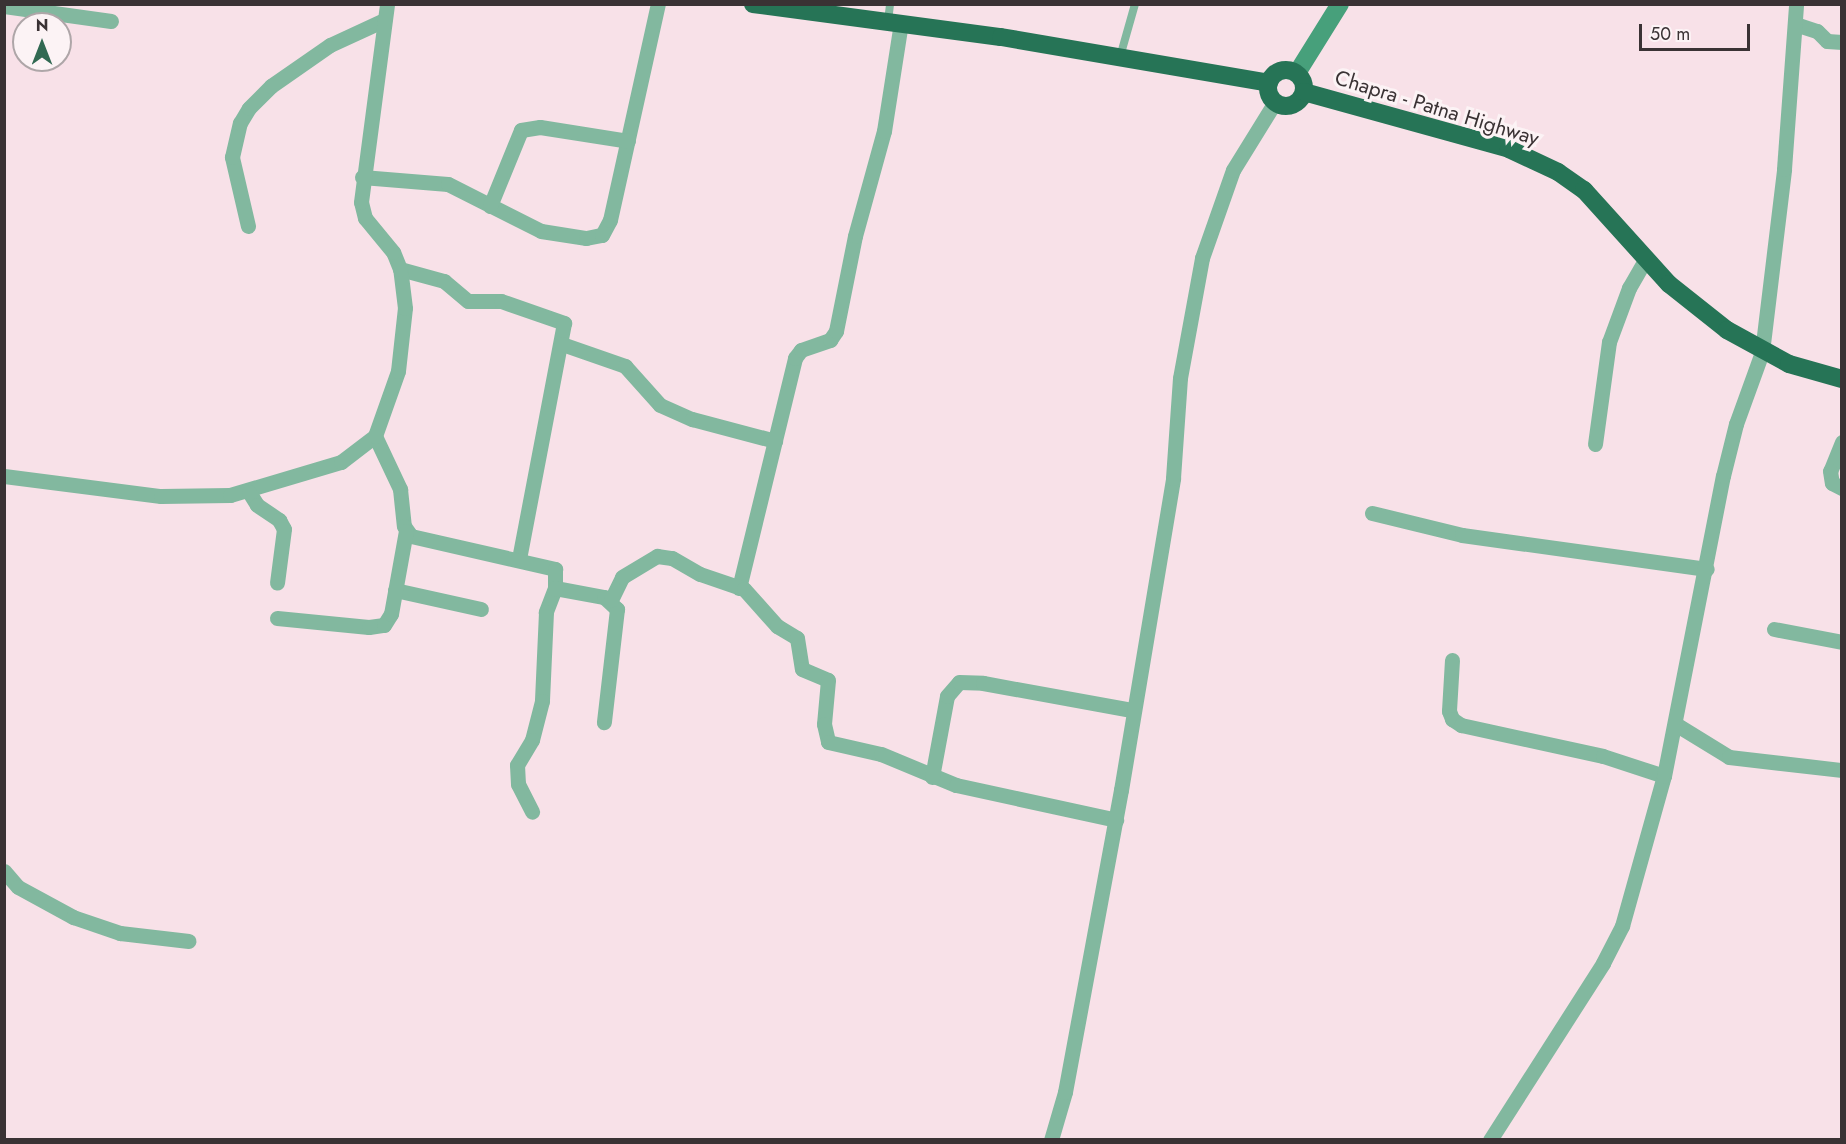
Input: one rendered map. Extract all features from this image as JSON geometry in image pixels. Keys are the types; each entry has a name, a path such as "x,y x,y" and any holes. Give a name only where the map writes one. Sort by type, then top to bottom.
{"highway":[{"path":"753,4 893,16 1269,83"},
{"path":"1283,70 1297,73 1304,92 1290,105 1275,102 1269,83 1283,70"},
{"name":"Chapra - Patna Highway","path":"1304,92 1536,160 1584,190 1646,259 1693,306 1762,352 1842,379"}],"street":[{"path":"362,177 461,187 490,206 541,231 586,238 602,236 610,220 658,4"},
{"path":"1297,73 1340,4"},
{"path":"1490,1140 1603,963 1622,926 1664,776 1677,725 1734,434 1762,352 1784,169 1796,4"},
{"path":"4,6 111,21"},
{"path":"4,476 160,496 249,492 341,462 375,436 393,392 400,359 405,308 400,269 393,252 365,218 362,177 386,12"},
{"path":"248,226 232,157 240,123 249,108 271,86 330,45 386,12"},
{"path":"739,588 795,358 801,350 830,340 836,331 855,236 884,131 893,16"},
{"path":"1795,24 1817,31 1827,41 1842,42"},
{"path":"1051,1140 1065,1092 1116,820 1132,710 1173,478 1180,378 1202,258 1233,170 1275,102"},
{"path":"490,206 510,149 521,130 540,127 628,141"},
{"path":"1595,444 1609,342 1629,288 1646,259"},
{"path":"400,269 444,281 468,301 501,301 559,319 565,328 519,560"},
{"path":"562,345 625,366 660,405 692,419 775,441"},
{"path":"277,618 377,626 389,620 406,531 400,489 375,436"},
{"path":"1842,441 1830,471 1832,483 1842,488"},
{"path":"249,492 257,505 279,520 284,529 277,583"},
{"path":"1372,513 1462,536 1707,569"},
{"path":"406,531 436,543 552,566 555,588 546,612 540,711 532,740 517,765 518,784 532,812"},
{"path":"611,600 622,577 657,556 672,558 700,574 739,588 754,597 777,626 797,638 802,669 828,680 824,724 828,742 881,754 932,777 1116,820"},
{"path":"555,588 611,600"},
{"path":"395,590 481,609"},
{"path":"604,722 618,615 611,600"},
{"path":"1774,629 1842,642"},
{"path":"1452,660 1449,711 1452,720 1461,725 1603,756 1664,776"},
{"path":"932,777 947,696 959,682 983,683 1132,710"},
{"path":"1677,725 1729,758 1842,771"},
{"path":"4,871 18,888 73,917 120,933 189,941"}],"lane":[{"path":"1120,57 1135,4"}]}
